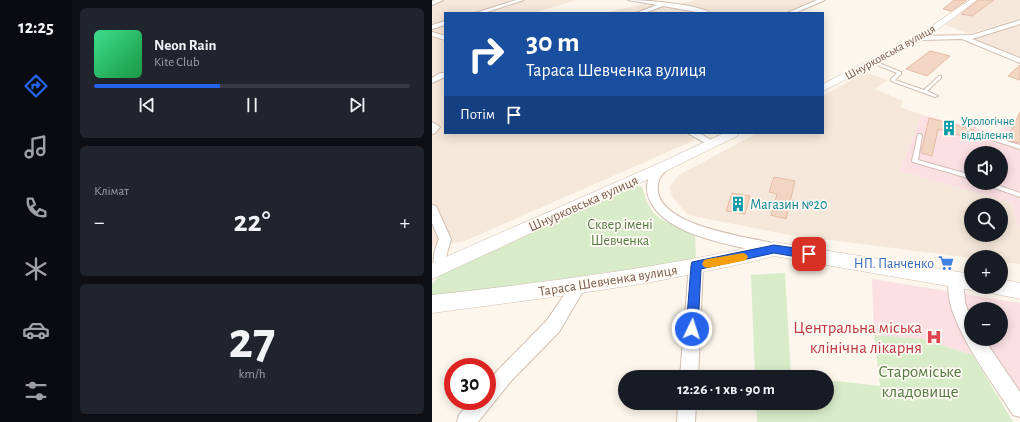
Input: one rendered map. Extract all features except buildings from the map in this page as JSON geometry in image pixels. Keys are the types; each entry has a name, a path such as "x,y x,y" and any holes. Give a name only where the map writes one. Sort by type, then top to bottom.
{"street":[{"path":"432,3 440,0"},
{"path":"481,12 521,0"},
{"path":"631,0 704,12"},
{"path":"792,12 822,0"},
{"name":"Шнурковська вулиця","path":"824,87 920,38 974,0"},
{"path":"643,12 682,2"},
{"path":"920,38 973,37 1020,22"},
{"path":"432,27 444,23"},
{"path":"432,34 444,38"},
{"path":"960,37 1020,61"},
{"path":"432,82 443,75"},
{"path":"432,125 435,127 432,131"},
{"path":"694,134 712,143"},
{"name":"Шнурковська вулиця","path":"432,271 665,166 731,134"},
{"path":"665,166 655,175 652,186 655,200 664,212 679,223 774,249"},
{"path":"432,209 446,239 440,257 440,264 446,264"},
{"name":"Тараса Шевченка вулиця","path":"432,304 579,286 744,257 774,249 964,281"},
{"path":"689,370 696,266"},
{"path":"964,281 958,307 964,323"},
{"path":"496,385 504,375 553,326 579,286"},
{"path":"1008,289 1020,291"},
{"path":"979,346 1020,408"},
{"path":"466,422 476,410"},
{"path":"686,422 687,410"}],"lane":[{"path":"873,62 900,73 892,80 936,96"},
{"path":"924,92 940,77"},
{"path":"920,135 915,161 964,175"},
{"path":"988,137 1020,147"},
{"path":"1005,190 1020,195"}],"shaded area":[{"path":"432,0 577,0 537,12 444,12 444,35 432,32"},
{"path":"695,0 817,0 787,12 709,12 680,4"},
{"path":"980,0 1020,0 1020,18 969,34 945,25"},
{"path":"644,4 693,10 698,12 608,12"},
{"path":"1020,22 1020,60 969,39"},
{"path":"432,37 444,42 444,134 684,134 695,140 465,241 432,247"},
{"path":"865,72 888,80 875,89 903,101 900,107 922,115 900,171 994,198 964,198 964,242 1008,242 1008,202 1012,203 1020,231 1020,264 1008,263 1008,250 964,250 964,257 784,234 688,215 673,198 669,187 679,175 755,134 824,134 824,95"},
{"path":"922,115 998,133 1008,122 1020,125 1020,231 1012,203 1008,202 1008,198 994,198 966,190 1008,190 1008,146 964,146 964,189 900,171"},
{"name":"Центральна міська клінічна лікарня","path":"872,279 1020,303 1020,393 1004,370 973,355 922,339 874,335"}],"green space":[{"name":"Сквер імені Шевченка","path":"636,185 642,187 647,202 656,215 667,222 695,233 696,260 432,297 432,284 441,274"},
{"path":"785,273 791,370 755,370 751,275"},
{"name":"Староміське кладовище","path":"874,335 922,339 973,355 1013,422 757,422 756,410 834,410 834,381 880,386"}],"slow traffic":[{"path":"708,264 743,257"}],"place":[{"name":"Урологічне відділення","path":"949,128"},
{"name":"Магазин №20","path":"738,204"},
{"name":"НП. Панченко","path":"946,263"},
{"name":"Центральна міська клінічна лікарня","path":"934,337"}],"route":[{"path":"692,329 696,266 744,257 774,249 809,254"}]}
